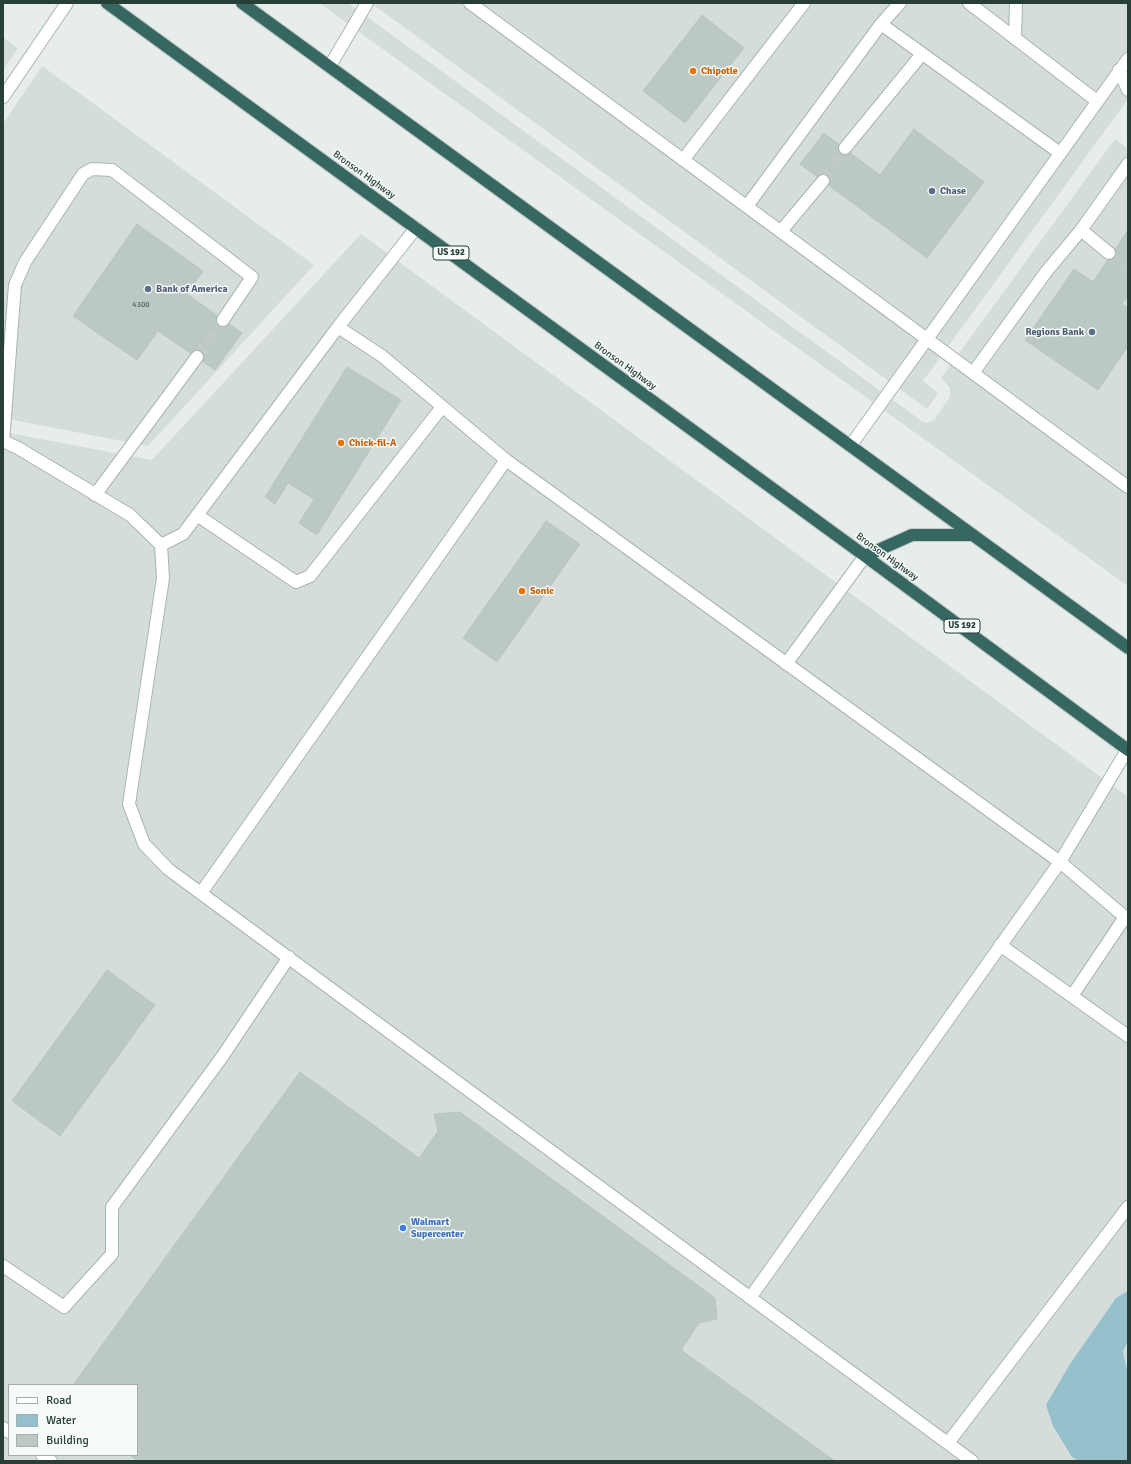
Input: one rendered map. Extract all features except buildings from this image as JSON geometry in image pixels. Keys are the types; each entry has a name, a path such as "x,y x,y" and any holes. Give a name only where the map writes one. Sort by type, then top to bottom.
{"highway":[{"name":"Bronson Highway","path":"107,3 865,556 1128,750"},
{"path":"242,3 1128,648"},
{"path":"865,556 912,535 973,535"}],"street":[{"path":"3,97 67,3"},
{"path":"330,66 367,3"},
{"path":"470,3 1128,487"},
{"path":"683,160 804,3"},
{"path":"747,206 881,24 900,3"},
{"path":"969,3 1097,101"},
{"path":"1015,38 1016,3"},
{"path":"881,24 1060,153"},
{"path":"845,148 922,54"},
{"path":"851,445 1128,59"},
{"path":"1119,70 1128,90"},
{"path":"973,373 1046,272 1080,230 1128,164"},
{"path":"223,320 252,277 112,170 102,168 92,169 82,174 25,262 15,285 3,441 18,448 130,515 161,545 163,578 129,804 144,844 168,869 972,1461"},
{"path":"781,231 823,181"},
{"path":"161,545 183,534 338,327 416,228"},
{"path":"1080,230 1109,254"},
{"path":"338,327 382,356 506,460 1060,862 1125,916 1072,996"},
{"path":"95,495 196,357"},
{"path":"197,515 296,582 310,576 442,407"},
{"path":"201,893 506,460"},
{"path":"786,664 865,556"},
{"path":"750,1298 1060,862 1128,750"},
{"path":"1000,945 1128,1036"},
{"path":"3,1266 64,1307 112,1254 112,1208 222,1057 289,957"},
{"path":"948,1443 1128,1207"}],"shaded area":[{"path":"319,3 348,3 923,422 927,423 934,420 950,397 950,388 941,378 1115,139 1128,149 1128,586"},
{"path":"371,3 1128,3 1128,99 923,381 938,393 927,409"},
{"path":"3,37 18,48 3,70"},
{"path":"42,66 314,265 148,446 3,418 3,124"},
{"path":"361,234 1128,797 1128,1461 3,1461 3,432 152,460"}],"water":[{"path":"1128,1291 1128,1341 1123,1351 1126,1367 1128,1369 1128,1461 1079,1461 1072,1457 1053,1426 1046,1405 1070,1364 1116,1298"}],"tunnel":[{"path":"823,181 845,148"},
{"path":"1109,253 1128,270"},
{"path":"197,357 223,320"}],"place":[{"name":"Chipotle","path":"693,71"},
{"name":"Chase","path":"932,191"},
{"name":"Bank of America","path":"148,289"},
{"name":"Regions Bank","path":"1092,332"},
{"name":"Chick-fil-A","path":"341,443"},
{"name":"Sonic","path":"522,591"},
{"name":"Walmart Supercenter","path":"403,1228"}]}
